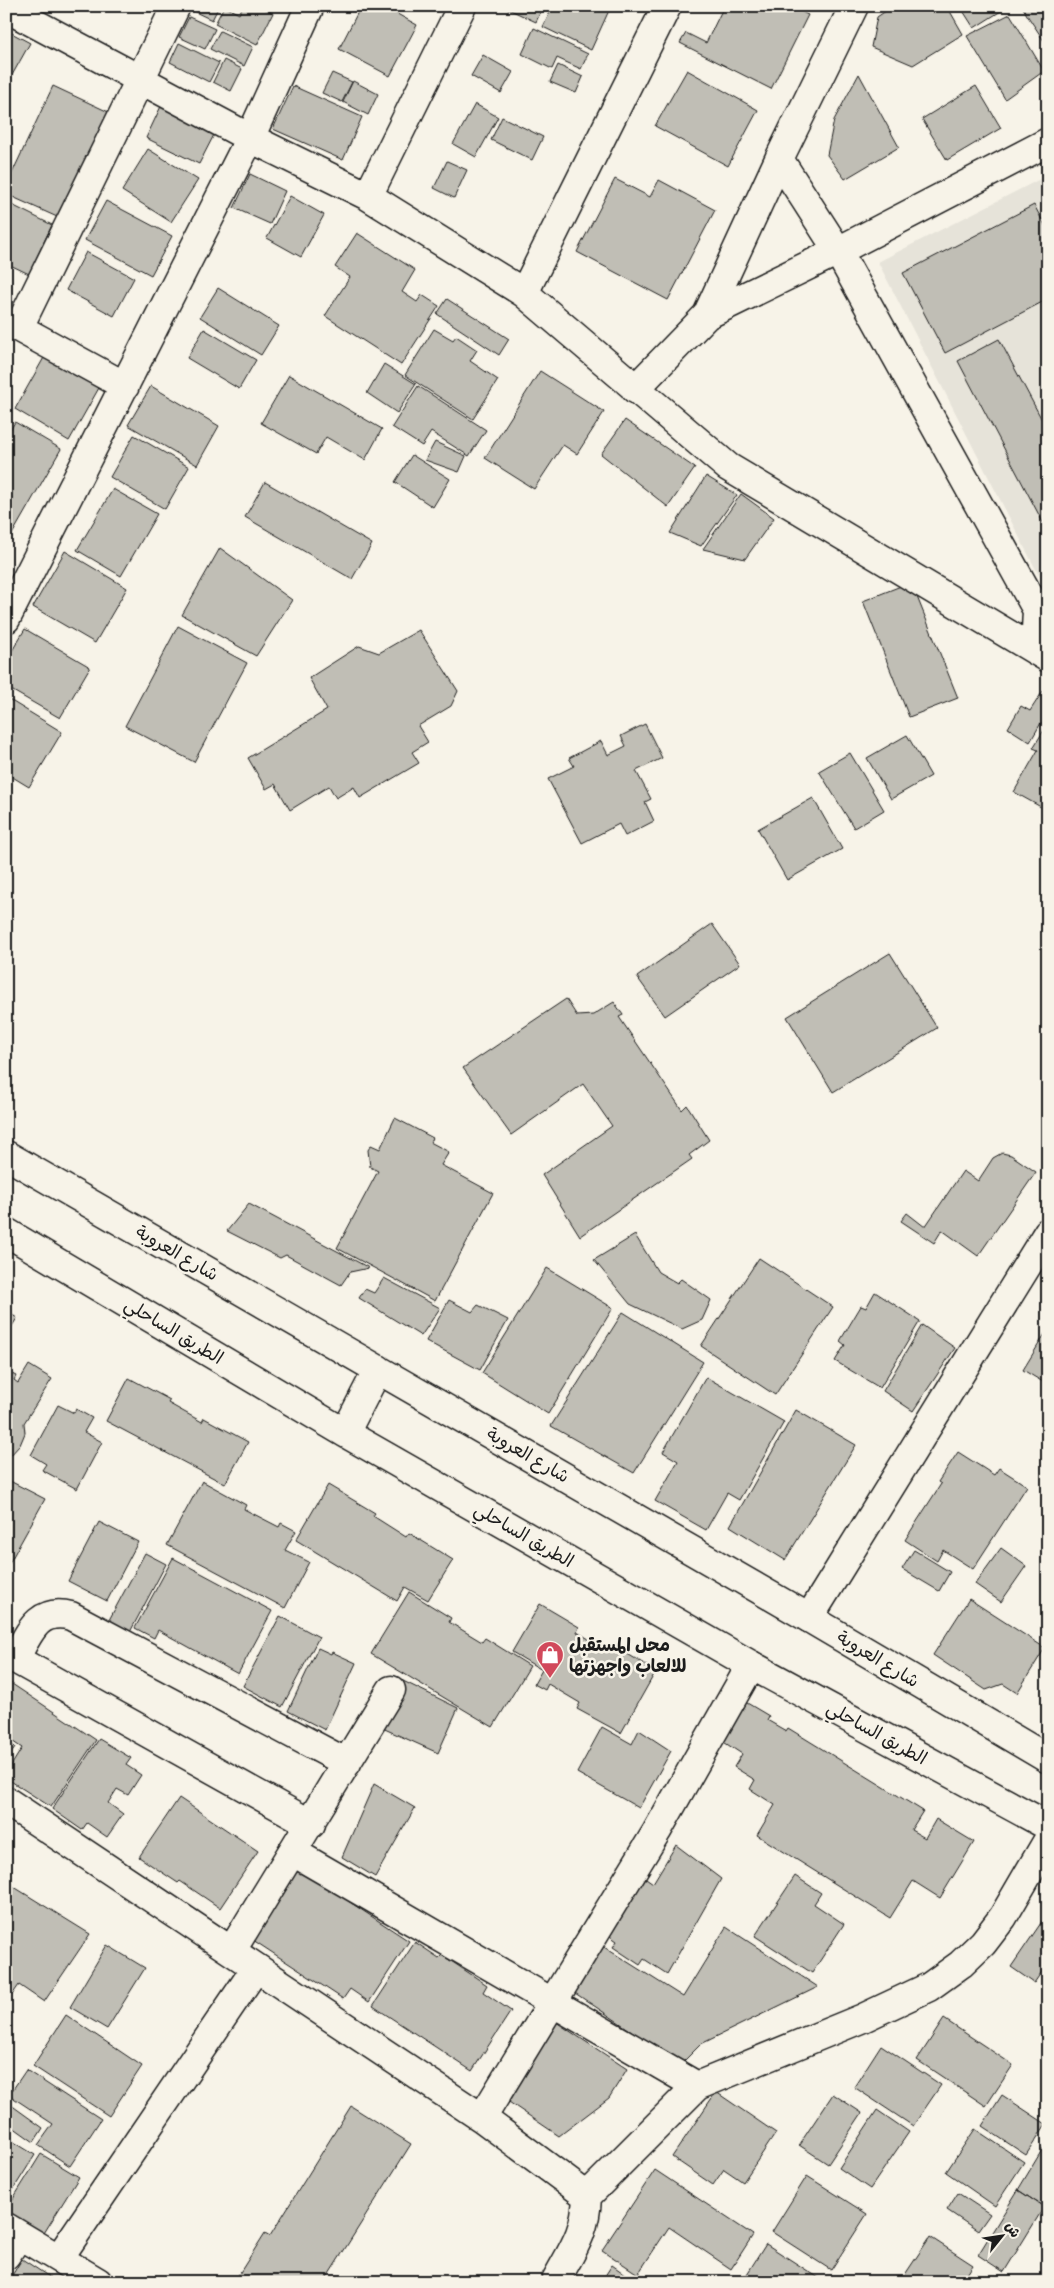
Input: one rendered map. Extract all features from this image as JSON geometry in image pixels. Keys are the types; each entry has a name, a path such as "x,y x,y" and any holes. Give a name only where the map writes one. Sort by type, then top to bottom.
{"main road":[{"path":"125,386 13,324 140,80 176,6"},
{"path":"8,611 125,386 250,138 310,6"},
{"path":"368,196 462,6"},
{"path":"524,293 667,6"},
{"path":"707,315 779,159 854,6"},
{"path":"22,11 140,80 250,138 368,196 524,293 728,467 1042,654"},
{"path":"635,388 707,315 838,251 1048,142"},
{"path":"779,159 838,251 1037,610 1042,654"},
{"name":"شارع العروبة","path":"6,1155 810,1618 1048,1759"},
{"name":"الطريق الساحلي","path":"6,1232 345,1433 751,1665 1048,1826"},
{"path":"810,1618 1048,1232"},
{"path":"345,1433 378,1369"},
{"path":"311,1824 10,1657 34,1625 42,1618 61,1614 71,1616 347,1763"},
{"path":"482,2118 657,1831 751,1665"},
{"path":"232,1950 294,1852 391,1690"},
{"path":"6,1801 482,2118 587,2196"},
{"path":"554,2282 583,2228 586,2217 587,2196 697,2086 863,2018 930,1987 961,1964 983,1943 1003,1917 1048,1840"},
{"path":"294,1852 697,2086"},
{"path":"59,2258 256,1968"},
{"path":"10,2239 59,2258 98,2282"}],"shaded area":[{"path":"1048,175 1048,593 878,262"}],"building":[{"path":"192,6 219,6 212,20 191,10"},
{"path":"224,6 239,14 243,6 260,6 273,13 257,45 215,24"},
{"path":"361,6 383,6 417,25 390,76 339,49"},
{"path":"502,6 543,6 536,22"},
{"path":"553,6 611,6 591,50 543,27"},
{"path":"724,6 790,6 808,15 771,89 680,43 686,33 706,43"},
{"path":"893,6 947,6 963,34 913,65 871,47 877,17"},
{"path":"960,6 1009,6 974,28"},
{"path":"1022,6 1048,6 1048,47 1027,15"},
{"path":"1010,14 1044,71 1005,99 967,36"},
{"path":"189,17 215,29 205,49 179,37"},
{"path":"534,28 588,54 581,69 557,58 552,69 522,54"},
{"path":"6,30 30,43 6,86"},
{"path":"220,31 253,47 244,66 210,49"},
{"path":"179,43 219,63 209,82 170,62"},
{"path":"483,55 513,72 501,93 471,76"},
{"path":"224,60 242,69 231,91 213,82"},
{"path":"558,65 583,77 576,93 550,82"},
{"path":"687,70 758,110 728,166 655,126"},
{"path":"332,73 352,82 342,102 322,93"},
{"path":"859,74 899,147 845,179 827,155 834,120"},
{"path":"353,81 378,94 368,115 343,102"},
{"path":"53,86 115,115 66,221 6,194 6,186"},
{"path":"293,86 362,117 343,160 273,129"},
{"path":"976,86 1001,128 947,160 922,119"},
{"path":"163,102 217,129 199,164 146,138"},
{"path":"475,104 498,117 476,157 453,144"},
{"path":"502,117 543,137 532,160 491,140"},
{"path":"148,149 198,180 171,222 122,191"},
{"path":"447,161 467,170 454,198 434,188"},
{"path":"250,174 285,191 270,224 234,208"},
{"path":"615,179 650,197 659,180 715,210 668,300 577,252"},
{"path":"290,196 324,215 301,257 267,238"},
{"path":"106,201 172,236 151,275 85,240"},
{"path":"6,202 52,225 29,274 6,263"},
{"path":"1034,205 1048,231 1048,299 945,353 903,273"},
{"path":"357,233 415,270 402,292 417,302 422,295 439,306 401,365 325,316 350,277 335,267"},
{"path":"86,252 134,278 114,316 66,290"},
{"path":"218,288 279,326 261,355 200,317"},
{"path":"447,299 509,339 499,355 437,314"},
{"path":"204,329 256,360 239,389 187,358"},
{"path":"434,329 453,340 456,336 477,350 470,361 498,380 473,419 405,375"},
{"path":"999,339 1048,431 1048,532 958,361"},
{"path":"50,347 104,379 69,441 15,409"},
{"path":"384,364 416,384 397,413 367,393"},
{"path":"540,371 604,412 577,454 563,445 534,489 485,458"},
{"path":"289,375 382,429 365,460 326,437 316,454 261,423"},
{"path":"151,386 219,426 197,465 128,425"},
{"path":"418,386 486,430 469,456 431,432 422,446 392,427"},
{"path":"625,420 695,468 668,507 601,454"},
{"path":"15,422 61,449 6,545 6,437"},
{"path":"134,435 189,467 165,509 110,477"},
{"path":"435,442 466,456 459,472 425,460"},
{"path":"412,455 450,479 433,507 395,482"},
{"path":"706,476 737,495 701,546 670,533"},
{"path":"265,482 372,544 352,579 245,517"},
{"path":"113,489 157,514 121,576 77,550"},
{"path":"741,494 774,518 745,559 703,549"},
{"path":"220,548 292,600 256,656 182,615"},
{"path":"65,551 127,588 95,643 33,607"},
{"path":"911,582 958,698 909,717 863,601"},
{"path":"178,626 247,663 194,762 125,726"},
{"path":"25,629 90,667 60,718 6,687 6,661"},
{"path":"419,630 458,691 451,706 418,726 428,742 412,752 419,763 360,798 354,787 336,798 329,786 290,810 275,784 266,789 248,758 327,710 309,678 359,646 379,653"},
{"path":"1043,691 1048,694 1048,727 1041,723 1030,742 1008,728 1021,706 1030,711"},
{"path":"8,699 62,732 29,787 6,773"},
{"path":"645,724 662,758 636,771 651,799 645,802 654,821 625,836 619,824 582,843 548,779 574,766 569,758 601,741 608,755 626,746 621,736"},
{"path":"1044,730 1048,732 1048,811 1014,792 1038,750 1033,748"},
{"path":"907,735 931,776 891,799 867,758"},
{"path":"850,753 884,810 854,828 819,771"},
{"path":"813,798 842,849 787,880 758,829"},
{"path":"712,924 740,964 665,1016 637,977"},
{"path":"890,953 937,1028 833,1092 787,1017"},
{"path":"566,999 577,1016 593,1015 614,1002 623,1015 619,1017 682,1110 687,1105 709,1140 689,1155 692,1159 580,1236 542,1175 612,1126 583,1084 511,1135 463,1068"},
{"path":"395,1118 433,1138 430,1142 449,1152 441,1165 493,1193 435,1301 337,1248 378,1171 370,1167 368,1150 371,1145 380,1149"},
{"path":"1002,1153 1011,1155 1036,1172 978,1256 942,1230 934,1243 901,1221 907,1213 925,1227 963,1171 978,1181 993,1158"},
{"path":"249,1204 369,1268 350,1272 341,1285 286,1255 280,1258 227,1231"},
{"path":"635,1235 658,1272 677,1283 681,1279 711,1300 702,1320 682,1329 630,1304 594,1260"},
{"path":"759,1258 833,1307 775,1395 701,1346"},
{"path":"547,1268 613,1308 548,1414 482,1373"},
{"path":"384,1278 440,1308 421,1336 359,1298 365,1289 374,1293"},
{"path":"875,1292 920,1321 880,1388 835,1361 845,1345 840,1341 861,1306 866,1308"},
{"path":"449,1300 472,1312 478,1305 508,1320 480,1370 426,1341"},
{"path":"6,1311 17,1318 6,1336"},
{"path":"623,1312 703,1362 634,1473 551,1426"},
{"path":"922,1325 955,1348 913,1411 883,1391"},
{"path":"1048,1329 1048,1385 1023,1370"},
{"path":"29,1365 52,1379 24,1423 25,1433 20,1445 9,1457 6,1456 6,1371 16,1376 14,1380 18,1383"},
{"path":"706,1377 784,1422 739,1500 727,1493 706,1530 655,1501 678,1461 663,1452"},
{"path":"129,1378 170,1400 168,1403 202,1422 204,1418 248,1442 225,1484 106,1421"},
{"path":"58,1405 74,1413 76,1409 92,1418 84,1432 102,1442 77,1489 42,1470 46,1464 31,1455"},
{"path":"796,1410 856,1445 785,1560 730,1526"},
{"path":"958,1452 994,1475 999,1468 1027,1486 973,1569 943,1550 937,1561 905,1540 941,1484 938,1482"},
{"path":"6,1479 45,1499 6,1569"},
{"path":"202,1481 246,1505 244,1509 279,1527 281,1523 296,1531 285,1550 309,1562 285,1608 167,1545"},
{"path":"328,1485 375,1513 373,1516 406,1537 409,1533 453,1560 428,1600 405,1587 397,1601 296,1540"},
{"path":"99,1522 138,1542 107,1601 68,1581"},
{"path":"1001,1548 1026,1566 1001,1602 975,1584"},
{"path":"914,1550 950,1572 939,1591 902,1569"},
{"path":"145,1553 166,1564 130,1632 109,1620"},
{"path":"173,1558 272,1611 238,1674 158,1630 154,1638 135,1628"},
{"path":"409,1592 451,1618 449,1622 482,1642 485,1638 530,1666 493,1727 371,1654"},
{"path":"969,1599 1045,1648 1017,1693 1003,1684 986,1690 933,1655"},
{"path":"540,1604 579,1627 577,1632 611,1652 614,1646 656,1671 621,1733 577,1709 580,1703 548,1684 545,1690 534,1684 542,1670 512,1652"},
{"path":"280,1616 319,1637 282,1707 243,1686"},
{"path":"318,1648 356,1663 325,1730 288,1711"},
{"path":"399,1679 458,1708 438,1753 378,1726"},
{"path":"6,1680 96,1740 51,1807 6,1778 6,1774 22,1748 6,1737"},
{"path":"742,1700 769,1716 767,1720 786,1731 788,1728 923,1811 911,1830 925,1838 936,1819 974,1842 940,1898 913,1881 890,1918 757,1835 775,1805 750,1789 755,1780 734,1767 742,1754 719,1739"},
{"path":"602,1727 632,1744 639,1730 671,1751 639,1808 577,1773"},
{"path":"99,1739 131,1758 126,1765 141,1775 128,1795 117,1789 108,1803 123,1814 107,1837 87,1823 82,1830 52,1809"},
{"path":"6,1741 15,1747 6,1760"},
{"path":"374,1784 415,1808 375,1877 342,1857"},
{"path":"179,1798 258,1851 220,1908 180,1881 178,1883 139,1857"},
{"path":"676,1845 721,1879 667,1974 644,1959 640,1965 613,1947 617,1941 601,1930 639,1873 653,1883"},
{"path":"298,1868 409,1941 369,2002 350,1989 343,1999 253,1940"},
{"path":"795,1876 821,1893 814,1904 844,1924 812,1973 755,1936"},
{"path":"6,1882 90,1934 44,2002 19,1985 12,1995 6,1991"},
{"path":"1043,1920 1048,1924 1048,1963 1034,1983 1011,1967"},
{"path":"726,1927 818,1987 701,2044 681,2064 566,1987 596,1942 683,1997"},
{"path":"415,1942 439,1958 442,1955 487,1985 483,1992 511,2011 472,2071 373,2006"},
{"path":"107,1945 145,1968 107,2029 70,2007"},
{"path":"66,2015 142,2066 109,2116 33,2066"},
{"path":"550,2018 627,2069 609,2098 559,2136 500,2096"},
{"path":"944,2019 1013,2065 986,2106 917,2060"},
{"path":"881,2045 941,2085 913,2126 854,2087"},
{"path":"26,2070 101,2119 70,2166 38,2145 53,2124 9,2095"},
{"path":"716,2092 776,2133 743,2182 724,2169 713,2185 672,2157"},
{"path":"833,2094 862,2113 828,2164 799,2145"},
{"path":"1002,2095 1046,2124 1026,2155 982,2126"},
{"path":"7,2102 43,2128 34,2142 6,2122"},
{"path":"351,2106 411,2144 324,2282 234,2282 265,2233 270,2236"},
{"path":"877,2110 909,2132 870,2189 839,2168"},
{"path":"975,2129 1024,2162 995,2206 946,2172"},
{"path":"6,2137 35,2155 6,2201"},
{"path":"1048,2140 1048,2200 1044,2207 1018,2190"},
{"path":"41,2154 79,2177 41,2238 6,2217 6,2210"},
{"path":"655,2170 753,2235 731,2269 669,2227 638,2274 602,2250"},
{"path":"807,2176 867,2214 831,2270 772,2232"},
{"path":"1018,2190 1044,2207 1004,2272 978,2255"},
{"path":"958,2193 990,2214 978,2231 947,2210"},
{"path":"930,2237 973,2265 962,2282 900,2282"},
{"path":"766,2244 825,2282 742,2282"},
{"path":"22,2259 57,2282 8,2282"},
{"path":"612,2265 636,2282 601,2282"},
{"path":"977,2274 990,2282 972,2282"}],"place":[{"name":"محل المستقبل للالعاب واجهزتها","path":"550,1679"}]}
